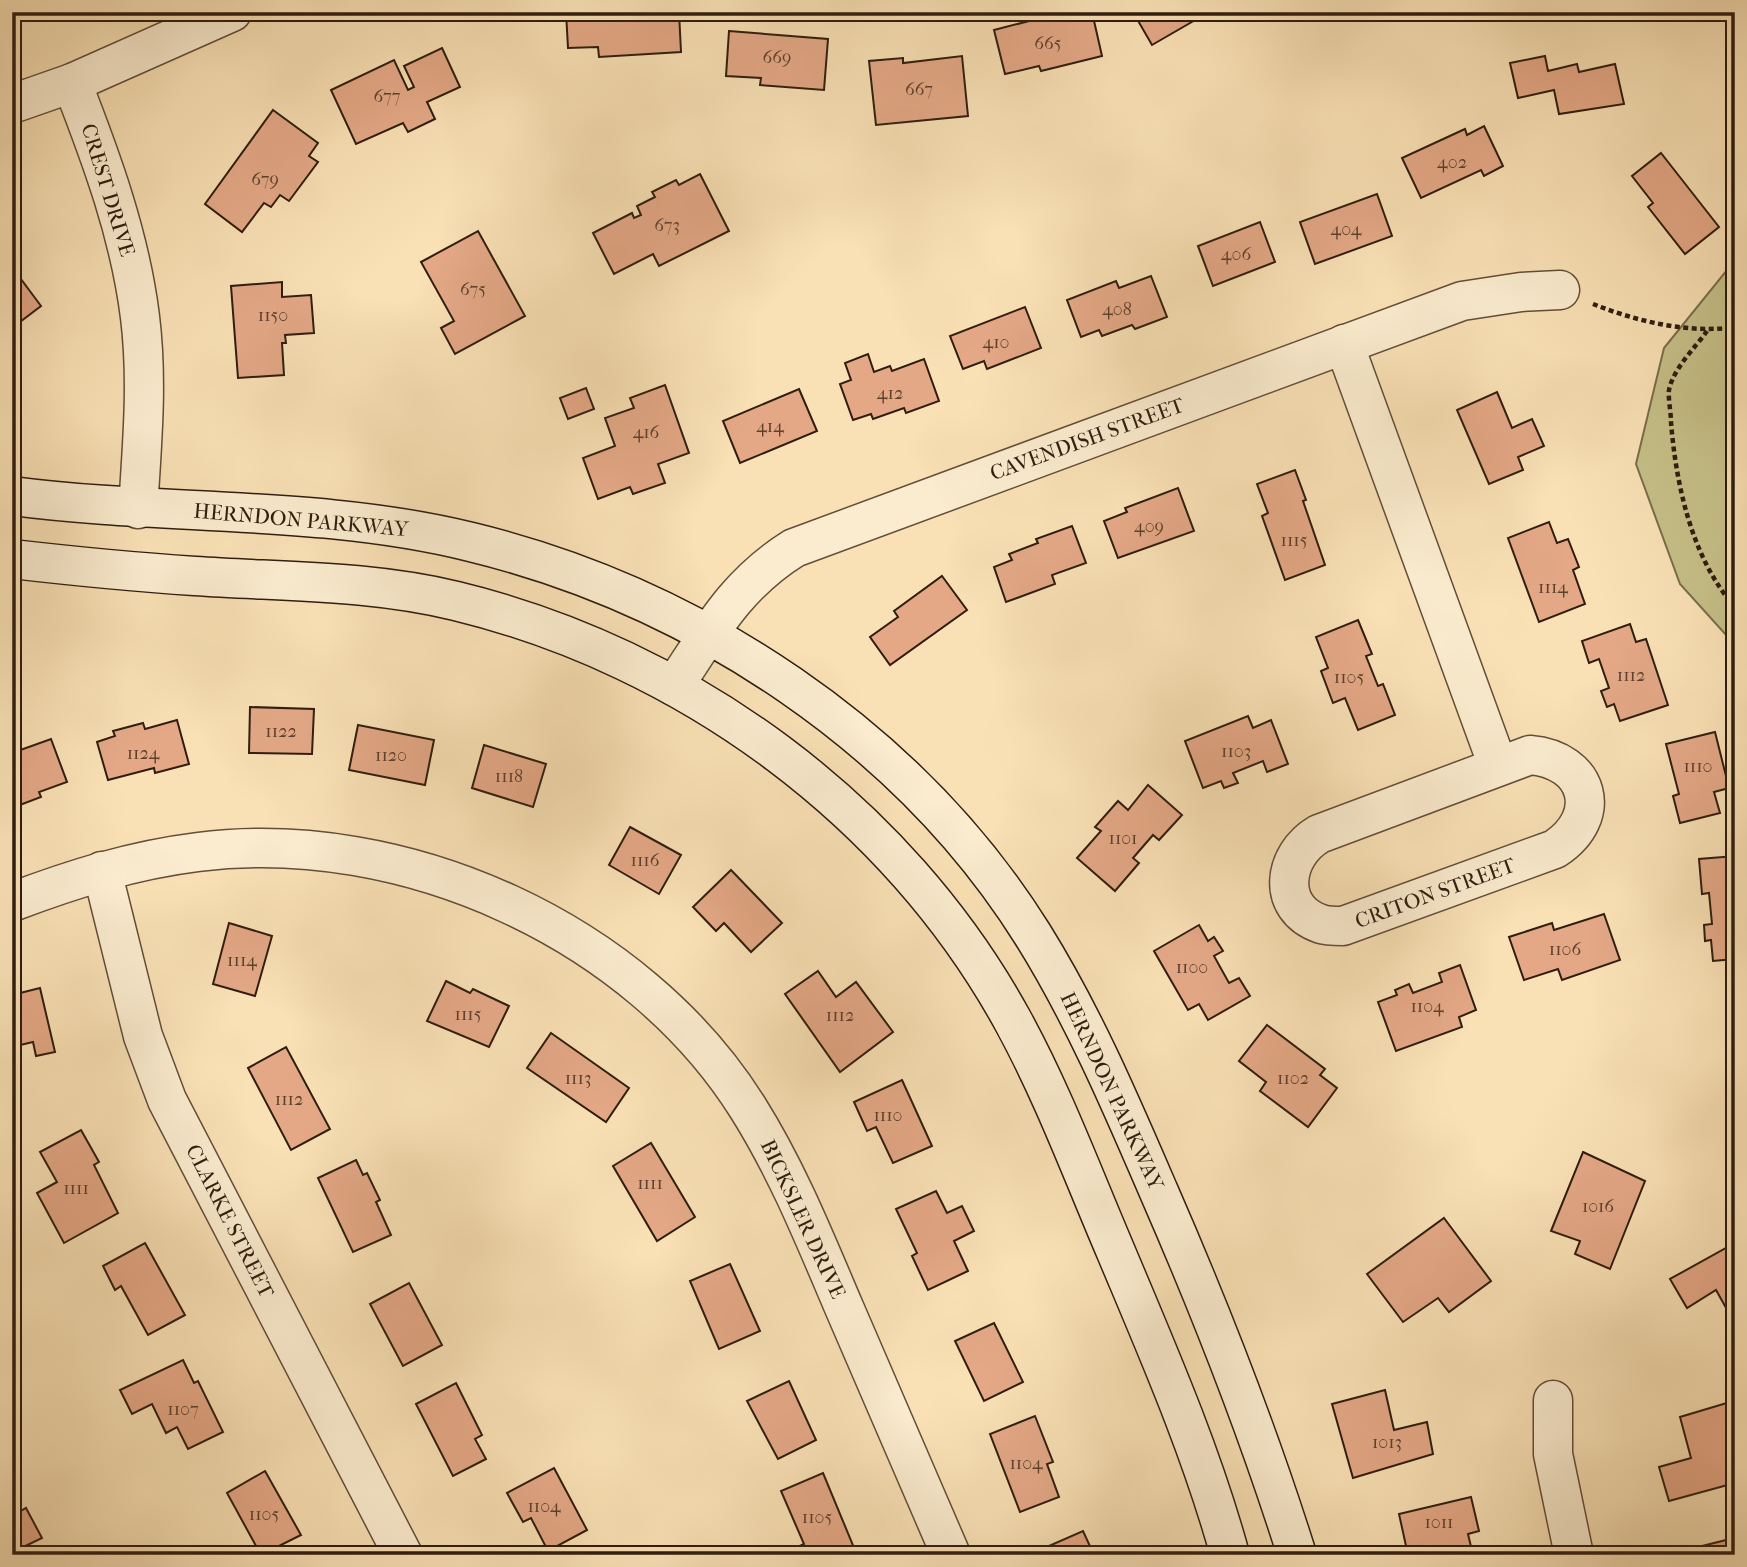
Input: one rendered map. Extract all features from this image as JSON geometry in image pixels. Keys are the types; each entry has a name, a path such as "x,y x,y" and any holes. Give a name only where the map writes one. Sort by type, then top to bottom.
{"street":[{"path":"12,104 72,83 232,12"},
{"name":"CREST DRIVE","path":"72,83 105,170 127,241 140,318 145,396 138,509"},
{"name":"CAVENDISH STREET","path":"674,686 745,586 763,566 794,548 1462,301 1521,292 1560,290"},
{"path":"1344,344 1498,766"},
{"name":"HERNDON PARKWAY","path":"12,496 138,509 345,520 408,528 470,541 592,578 710,633 812,702 911,785 993,879 1030,931 1093,1040 1242,1391 1297,1555"},
{"path":"12,559 169,574 326,581 391,588 518,618 630,664 674,686 750,733 802,771 853,815 897,860 940,911 1013,1021 1041,1079 1163,1360 1213,1492 1230,1555"},
{"name":"CRITON STREET","path":"1530,755 1550,757 1568,766 1581,782 1586,802 1583,821 1572,838 1555,849 1343,926 1321,924 1303,913 1291,895 1289,875 1294,857 1306,842 1498,766 1530,755"},
{"name":"BICKSLER DRIVE","path":"12,902 102,870 200,852 262,849 337,853 410,868 480,891 540,918 582,943 642,988 696,1042 746,1104 786,1172 951,1555"},
{"name":"CLARKE STREET","path":"102,870 143,1036 167,1100 403,1555"},
{"path":"1553,1400 1553,1454 1574,1555"}],"path":[{"path":"1560,290 1621,315 1707,331 1735,327"},
{"path":"1707,331 1683,362 1669,389 1673,449 1692,531 1710,574 1735,607"}],"shaded area":[{"path":"1735,260 1735,645 1680,584 1636,464 1664,348"}],"building":[{"path":"566,12 679,12 681,52 599,57 598,47 568,48"},
{"path":"1064,12 1092,12 1102,56 1041,71 1039,66 1005,74 994,30"},
{"path":"1133,12 1209,12 1152,45"},
{"path":"729,31 828,39 824,90 760,85 761,78 726,76"},
{"path":"442,48 460,87 427,102 435,119 408,132 403,123 356,144 331,90 394,60 408,90 414,87 404,66"},
{"path":"962,56 968,116 876,125 869,61 903,58 903,63"},
{"path":"1545,56 1548,71 1577,64 1579,72 1615,64 1624,104 1559,114 1554,90 1518,98 1510,63"},
{"path":"273,110 318,143 309,156 318,162 289,201 280,195 271,207 264,203 242,232 205,204"},
{"path":"1484,126 1503,166 1484,176 1481,170 1421,198 1402,158 1465,129 1467,135"},
{"path":"1661,153 1719,227 1685,254 1648,207 1653,203 1632,176"},
{"path":"700,174 729,231 659,266 653,254 614,274 593,233 632,213 634,218 641,215 637,206 655,197 652,192 676,180 679,185"},
{"path":"1377,194 1392,236 1315,264 1300,222"},
{"path":"1260,222 1275,262 1213,286 1198,246"},
{"path":"478,231 525,316 455,354 441,328 454,321 421,262"},
{"path":"12,267 41,306 12,328"},
{"path":"1151,276 1167,317 1135,329 1132,325 1102,336 1099,330 1081,337 1067,300 1116,281 1119,288"},
{"path":"282,282 282,297 311,295 314,333 285,335 286,343 282,343 284,375 238,378 231,286"},
{"path":"1025,307 1041,348 987,369 984,361 963,369 950,336"},
{"path":"868,354 874,372 890,366 892,371 924,359 939,401 906,413 904,408 873,419 871,414 853,420 840,384 851,380 845,363"},
{"path":"665,385 689,453 658,464 665,483 633,494 630,487 598,499 583,458 615,446 605,418 634,408 630,398"},
{"path":"586,388 594,409 568,419 560,398"},
{"path":"799,389 817,431 740,463 723,421"},
{"path":"1497,392 1512,428 1532,419 1544,446 1518,457 1523,470 1489,484 1457,410"},
{"path":"1295,470 1325,565 1285,580 1262,516 1268,513 1257,484"},
{"path":"1178,488 1194,531 1118,558 1104,521 1127,512 1125,508"},
{"path":"1549,522 1557,543 1568,539 1579,567 1573,570 1585,604 1539,622 1508,538"},
{"path":"1072,526 1086,563 1052,575 1055,584 1006,602 994,567 1012,560 1009,554 1038,543 1036,539"},
{"path":"942,576 967,610 890,665 870,637 898,617 894,611"},
{"path":"1358,620 1372,654 1366,656 1378,686 1383,684 1395,715 1358,730 1345,698 1333,703 1321,671 1328,668 1316,637"},
{"path":"1630,624 1636,642 1646,639 1668,705 1620,721 1614,704 1607,707 1601,691 1609,688 1599,659 1589,663 1582,641"},
{"path":"250,707 314,709 312,754 249,753"},
{"path":"1248,716 1253,728 1271,720 1288,764 1267,772 1263,761 1233,773 1238,783 1224,788 1221,781 1203,788 1185,741"},
{"path":"177,720 189,764 155,773 154,768 108,780 97,742 115,736 113,731 143,723 145,729"},
{"path":"358,725 434,740 425,785 349,770"},
{"path":"1715,732 1729,788 1714,792 1720,813 1680,823 1673,796 1679,794 1666,744"},
{"path":"51,739 67,782 39,792 41,797 12,808 12,753"},
{"path":"484,745 546,764 533,807 472,788"},
{"path":"1148,785 1182,815 1159,840 1153,835 1133,858 1139,863 1115,891 1077,858 1101,831 1095,827 1118,801 1128,810"},
{"path":"630,827 681,855 659,894 609,865"},
{"path":"1735,856 1735,959 1713,961 1711,940 1705,941 1704,925 1712,924 1709,893 1702,894 1699,859"},
{"path":"731,870 782,923 751,952 724,923 716,931 693,907"},
{"path":"1604,914 1620,960 1562,980 1558,969 1524,980 1509,937 1552,923 1554,930"},
{"path":"229,923 272,936 255,996 213,984"},
{"path":"1199,925 1208,941 1214,937 1223,951 1214,956 1229,983 1239,978 1250,996 1208,1020 1199,1004 1188,1010 1154,951"},
{"path":"1460,965 1476,1010 1459,1017 1462,1027 1396,1051 1378,1002 1397,995 1395,990 1409,984 1413,993 1442,982 1439,973"},
{"path":"818,971 836,997 856,982 893,1032 840,1072 785,994"},
{"path":"446,981 470,993 473,989 509,1006 489,1047 427,1021"},
{"path":"40,988 55,1052 36,1056 33,1042 12,1047 12,995"},
{"path":"1267,1025 1325,1069 1320,1075 1337,1088 1308,1127 1260,1091 1266,1082 1239,1061"},
{"path":"551,1033 629,1088 606,1122 527,1068"},
{"path":"286,1047 330,1129 291,1150 248,1068"},
{"path":"902,1080 932,1146 893,1163 876,1127 867,1131 854,1102"},
{"path":"81,1130 99,1162 94,1165 118,1213 64,1243 37,1193 57,1182 40,1152"},
{"path":"651,1143 695,1217 657,1241 613,1166"},
{"path":"1583,1152 1645,1181 1610,1269 1575,1254 1580,1241 1551,1231"},
{"path":"356,1160 363,1175 367,1173 380,1200 376,1202 391,1235 353,1252 318,1178"},
{"path":"936,1191 947,1213 962,1206 974,1231 954,1241 968,1271 928,1290 912,1256 917,1253 896,1209"},
{"path":"1444,1218 1491,1281 1449,1312 1438,1298 1403,1322 1367,1274"},
{"path":"145,1243 185,1315 148,1335 121,1286 115,1290 103,1266"},
{"path":"1735,1243 1735,1324 1716,1290 1687,1308 1670,1279"},
{"path":"730,1264 760,1331 719,1349 690,1281"},
{"path":"409,1283 442,1345 403,1366 370,1304"},
{"path":"994,1323 1023,1382 984,1401 955,1341"},
{"path":"183,1360 194,1383 198,1381 223,1432 188,1449 177,1427 166,1433 152,1404 132,1414 120,1390"},
{"path":"789,1381 816,1440 778,1459 747,1401"},
{"path":"456,1383 482,1435 475,1439 486,1459 453,1476 416,1404"},
{"path":"1385,1390 1394,1430 1427,1422 1433,1454 1353,1478 1332,1404"},
{"path":"1730,1402 1735,1420 1735,1483 1669,1501 1659,1467 1691,1458 1680,1417"},
{"path":"1035,1416 1053,1462 1047,1464 1059,1497 1020,1512 990,1434"},
{"path":"554,1468 587,1530 548,1551 531,1518 523,1522 507,1493"},
{"path":"265,1471 301,1535 261,1555 227,1493"},
{"path":"823,1473 857,1555 780,1555 804,1544 781,1491"},
{"path":"1471,1497 1479,1531 1468,1534 1473,1555 1408,1555 1399,1514"},
{"path":"26,1508 42,1538 19,1549 22,1555 12,1555 12,1516"},
{"path":"1083,1531 1094,1555 1045,1555 1042,1549"},
{"path":"1730,1539 1733,1555 1670,1554"}]}
